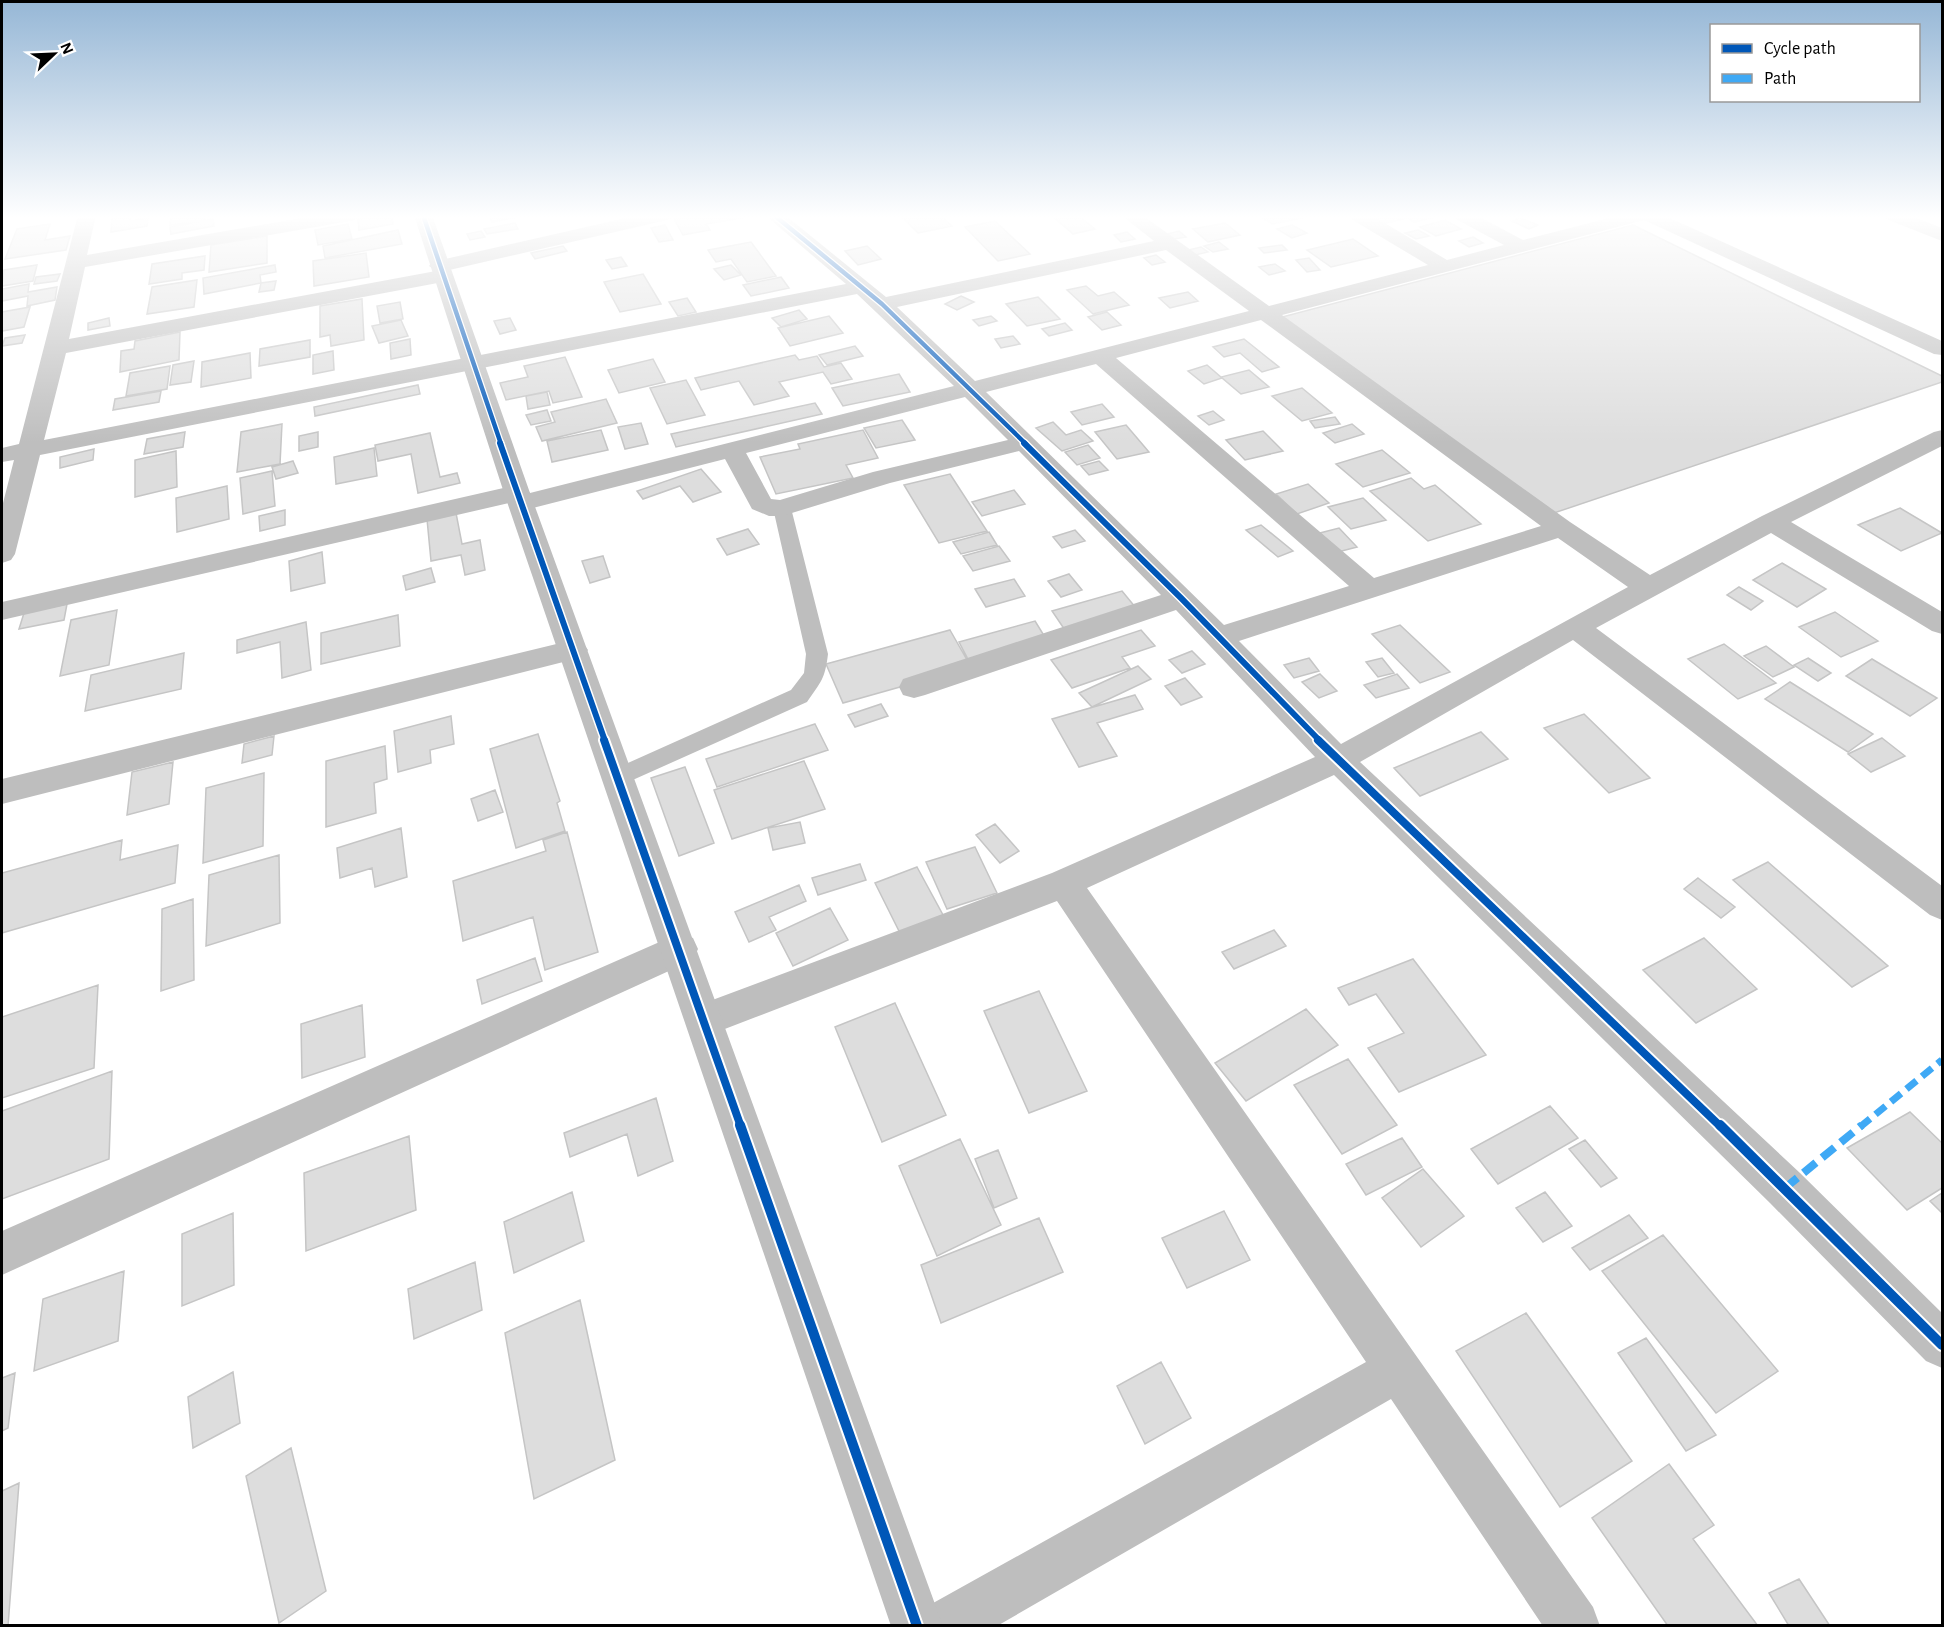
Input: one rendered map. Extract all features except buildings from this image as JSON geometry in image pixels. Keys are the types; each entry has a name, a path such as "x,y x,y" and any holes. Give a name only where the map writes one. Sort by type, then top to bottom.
{"street":[{"path":"2,554 69,291"},
{"path":"56,348 341,291"},
{"path":"448,291 475,363 519,498 680,949 809,1325 917,1626"},
{"path":"2,454 842,291"},
{"path":"867,291 970,389 1219,637 1338,760 1785,1188 1942,1345"},
{"path":"882,304 944,291"},
{"path":"1235,291 1561,528 1649,588"},
{"path":"2,611 519,498 731,448 1350,291"},
{"path":"1815,291 1942,349"},
{"path":"1100,356 1369,588"},
{"path":"704,1020 1064,883 1338,760 1575,627 1771,522 1942,437"},
{"path":"731,448 761,504 769,508 782,508 882,477 1024,443"},
{"path":"1771,522 1942,624"},
{"path":"1219,637 1561,528"},
{"path":"914,687 1180,598"},
{"path":"1575,627 1942,905"},
{"path":"2,792 573,650"},
{"path":"1064,883 1574,1626"},
{"path":"2,1253 680,949"},
{"path":"945,1626 1398,1369"}],"lane":[{"path":"618,777 799,696 815,675 817,654 782,508"}],"marked path":[{"path":"1785,1188 1942,1060"}],"cycle path":[{"path":"449,291 517,493 917,1626"},
{"path":"866,291 948,367 1181,598 1338,760 1785,1188 1942,1345"}]}
